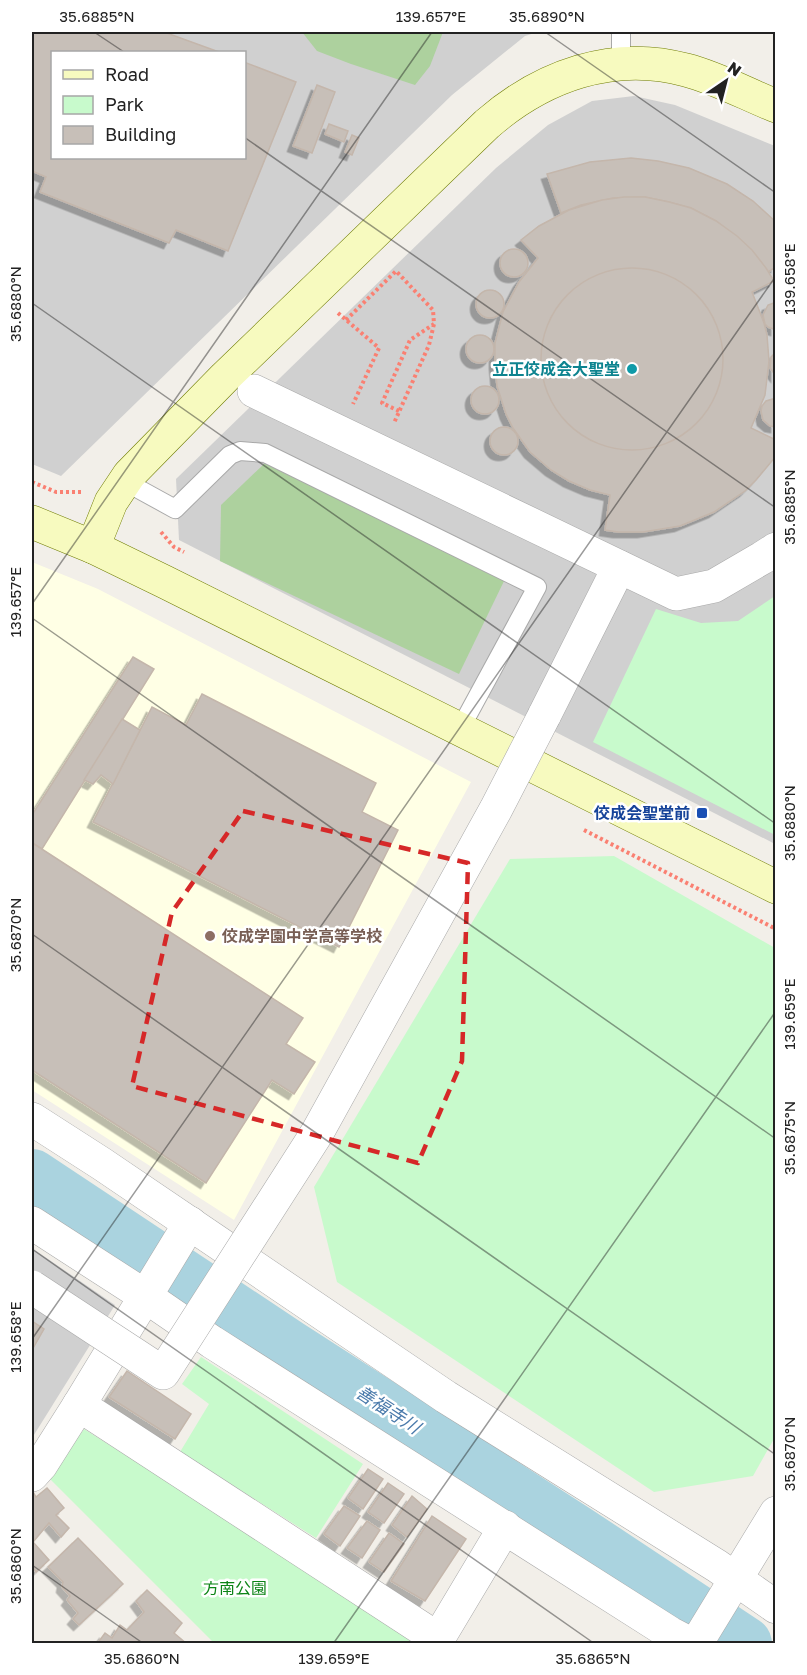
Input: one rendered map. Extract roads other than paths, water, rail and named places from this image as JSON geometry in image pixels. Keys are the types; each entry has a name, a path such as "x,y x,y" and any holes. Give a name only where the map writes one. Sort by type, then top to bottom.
{"street":[{"path":"93,547 111,502 138,489 129,475 225,377 503,110 526,94 551,81 579,71 621,64 653,64 686,70 776,106"},
{"path":"254,390 676,594 714,585 776,549"},
{"path":"32,522 93,547 776,887"},
{"path":"32,1287 163,1373 317,1133 496,809 619,567"},
{"path":"32,1119 102,1164 187,1229 446,1397 717,1566 732,1586 776,1606"},
{"path":"32,1222 150,1288 212,1342 670,1633 696,1640 776,1513"},
{"path":"32,1475 41,1465 79,1405 187,1229"},
{"path":"79,1405 437,1641 505,1527"}],"lane":[{"path":"621,32 621,64"},
{"path":"138,489 175,509 230,455 240,451 265,453 537,587 460,729"}],"waterway":[{"name":"善福寺川","path":"32,1177 744,1644"}],"place":[{"name":"立正佼成会大聖堂","path":"632,369"},
{"name":"佼成会聖堂前","path":"702,813"},
{"name":"佼成学園中学高等学校","path":"210,936"}],"park label":[{"name":"方南公園","path":"235,1588"}]}
